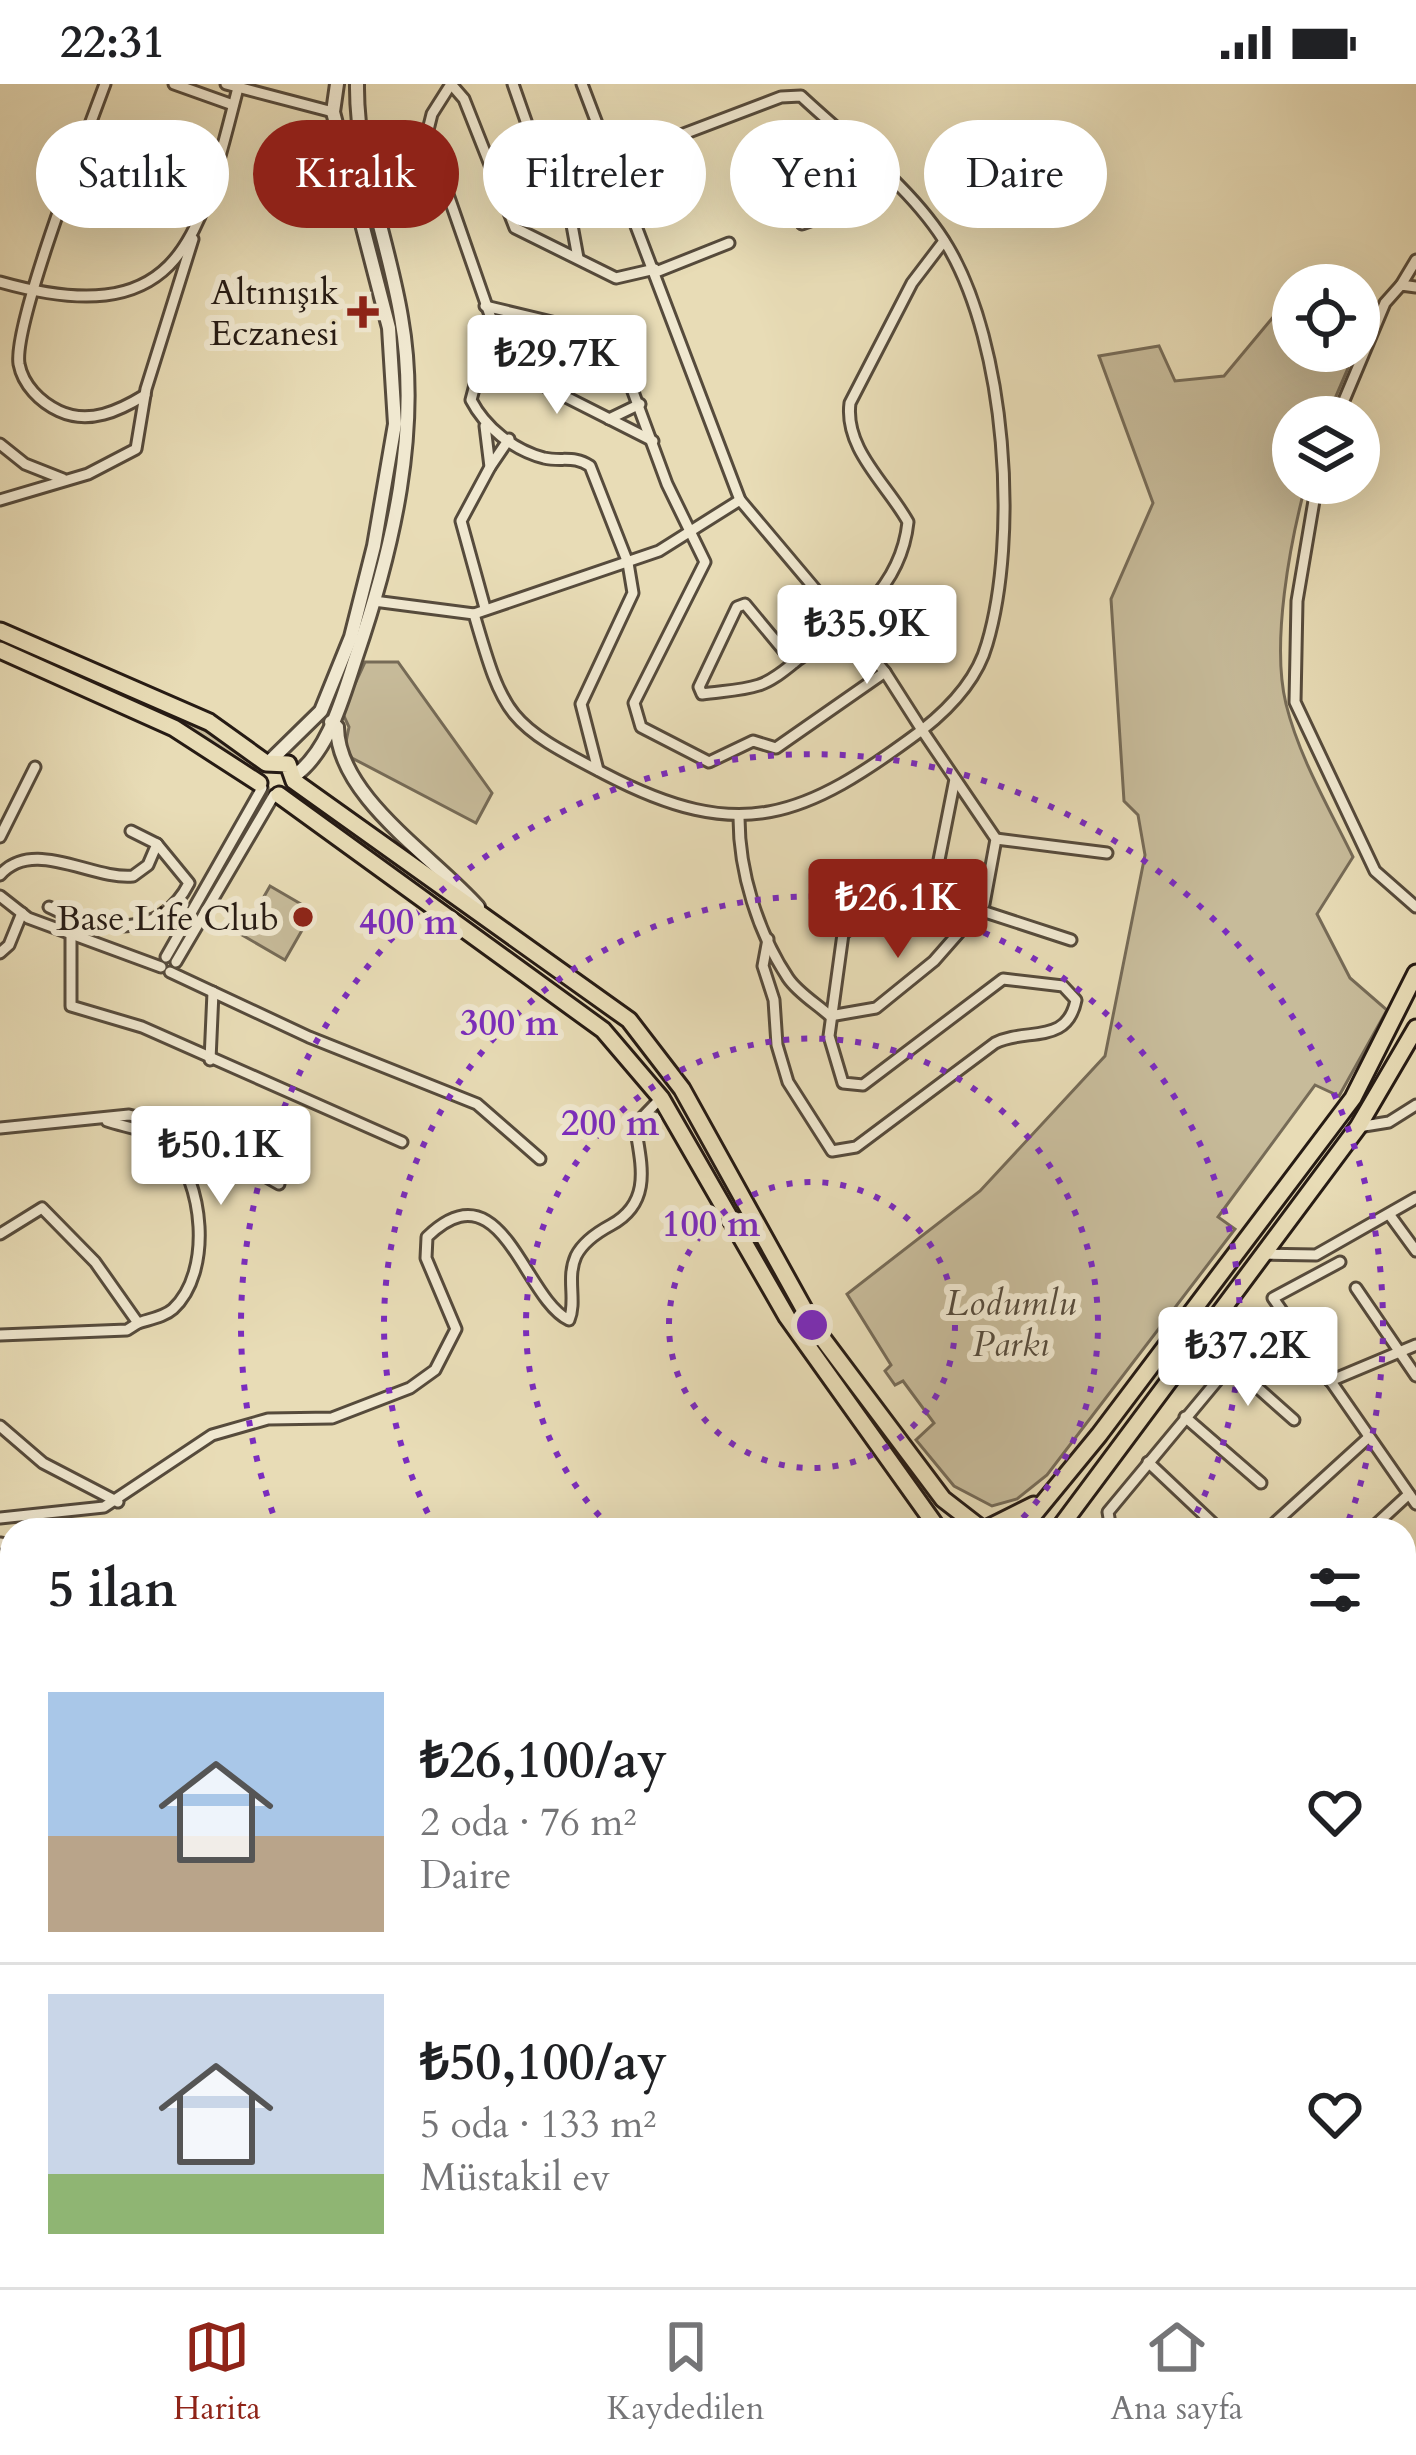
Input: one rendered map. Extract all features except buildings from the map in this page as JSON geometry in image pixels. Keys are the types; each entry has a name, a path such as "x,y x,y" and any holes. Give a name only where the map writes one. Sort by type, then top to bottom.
{"main road":[{"path":"0,631 209,722 268,762 288,764 294,778 629,1020 661,1056 814,1327 944,1499 969,1518"},
{"path":"0,650 173,728 268,790 603,1030 661,1098 787,1317 930,1518"},
{"path":"268,762 268,790"},
{"path":"268,790 294,778"},
{"path":"1031,1518 1353,1098 1416,973"},
{"path":"1067,1518 1358,1127 1416,1028"},
{"path":"1013,1518 1056,1489"}],"street":[{"path":"105,84 34,290 19,367 35,395 75,417 110,412 145,395"},
{"path":"174,84 233,105"},
{"path":"268,762 321,711 369,600 394,437 396,385 385,310 333,112 337,84"},
{"path":"294,778 307,767 331,722 369,600 409,439 399,306 361,150 358,84"},
{"path":"490,467 485,426 471,400 492,321 427,134 432,114 451,84 464,99 515,228 616,278 656,270 728,243"},
{"path":"513,84 542,164 566,192 578,259"},
{"path":"582,84 598,120"},
{"path":"0,500 131,456 141,434 145,395 216,178 234,86 333,112"},
{"path":"706,126 782,97 801,96 826,120"},
{"path":"509,440 461,521 496,690 511,715 532,736 682,809 740,818 821,796 955,704 987,646 1004,544 1001,456 986,354 972,300 944,241 900,193"},
{"path":"640,228 740,500 885,672 996,839 979,910 934,961 876,1009 830,1016 790,982 768,939 739,848 740,818"},
{"path":"0,282 34,290 116,296 139,287 194,238"},
{"path":"794,663 745,604 737,607 699,687 702,694 763,685 794,663 846,626 874,604 895,567 908,523 859,450 847,424 850,404 912,283 944,241"},
{"path":"1345,396 1385,303 1416,260"},
{"path":"1401,286 1416,287"},
{"path":"485,306 556,323 618,351 705,562 634,703 641,727 710,762 753,741 776,748 885,672"},
{"path":"482,354 653,441"},
{"path":"609,418 640,404"},
{"path":"485,426 544,458 579,458 590,466 628,563 633,593 581,704 598,770"},
{"path":"0,444 25,464 66,480"},
{"path":"369,600 480,611 628,563 740,500"},
{"path":"1313,504 1297,601 1295,702 1375,871 1416,908"},
{"path":"331,722 337,728 336,752 362,795 486,917"},
{"path":"0,837 35,767"},
{"path":"768,939 763,966 774,1000 777,1046 788,1082 832,1150 856,1147 995,1043 1010,1035 1035,1038 1062,1027 1072,1017 1076,1000 1063,986 1004,979 863,1085 843,1083 830,1054 830,1016 843,934 938,865 956,779"},
{"path":"168,964 224,855 268,790"},
{"path":"168,964 235,861 268,790"},
{"path":"49,907 80,923 117,929 147,923 179,903 189,883 158,844 130,831"},
{"path":"996,839 1107,853"},
{"path":"0,875 9,865 40,858 134,876 148,866 158,844"},
{"path":"224,855 235,861"},
{"path":"0,896 22,913 71,935 168,964 213,992 309,1037 477,1104 539,1159"},
{"path":"979,910 1071,940"},
{"path":"0,953 9,945 22,913"},
{"path":"71,935 71,1006 142,1027 402,1142"},
{"path":"210,1060 213,992"},
{"path":"0,1518 98,1509 118,1502 212,1435 268,1419 332,1418 410,1388 435,1370 456,1329 425,1251 428,1237 444,1221 465,1216 490,1223 569,1321 575,1258 582,1246 625,1217 636,1200 644,1183 644,1158 635,1125 642,1111 661,1098"},
{"path":"1358,1127 1389,1122 1416,1106"},
{"path":"0,1128 129,1114 177,1127 279,1184"},
{"path":"0,1335 127,1330 164,1315 183,1295 201,1221 191,1179 166,1141 100,1119"},
{"path":"1262,1254 1316,1256 1416,1198"},
{"path":"0,1234 4,1224 42,1208 95,1262 138,1323"},
{"path":"1389,1214 1416,1251"},
{"path":"1340,1262 1273,1298 1413,1499 1387,1518"},
{"path":"1356,1288 1407,1356 1416,1376"},
{"path":"1109,1518 1108,1512 1231,1364 1290,1323"},
{"path":"1330,1382 1407,1356 1416,1345"},
{"path":"1231,1364 1294,1420"},
{"path":"1185,1417 1261,1483"},
{"path":"0,1426 43,1463 118,1502"},
{"path":"1280,1518 1369,1437"},
{"path":"1148,1462 1207,1518"}],"green space":[{"name":"Lodumlu Parkı","path":"1272,318 1272,372 1346,372 1336,396 1272,396 1272,504 1301,504 1284,593 1282,679 1299,743 1353,857 1317,914 1350,978 1387,1010 1339,1096 1315,1085 1218,1217 1235,1229 1047,1475 1017,1499 992,1506 954,1486 916,1440 934,1423 903,1381 895,1385 885,1371 891,1365 847,1294 980,1191 1105,1056 1145,855 1138,815 1124,801 1111,599 1153,503 1099,356 1159,346 1175,381 1224,376"},
{"path":"0,644 214,734 256,765 253,773"},
{"path":"365,662 398,662 492,793 476,823 352,758 345,747 349,727 342,712"},
{"path":"270,886 313,911 285,960 242,935"}],"place":[{"name":"Altınışık Eczanesi","path":"363,312"},
{"name":"Base Life Club","path":"303,917"}]}
